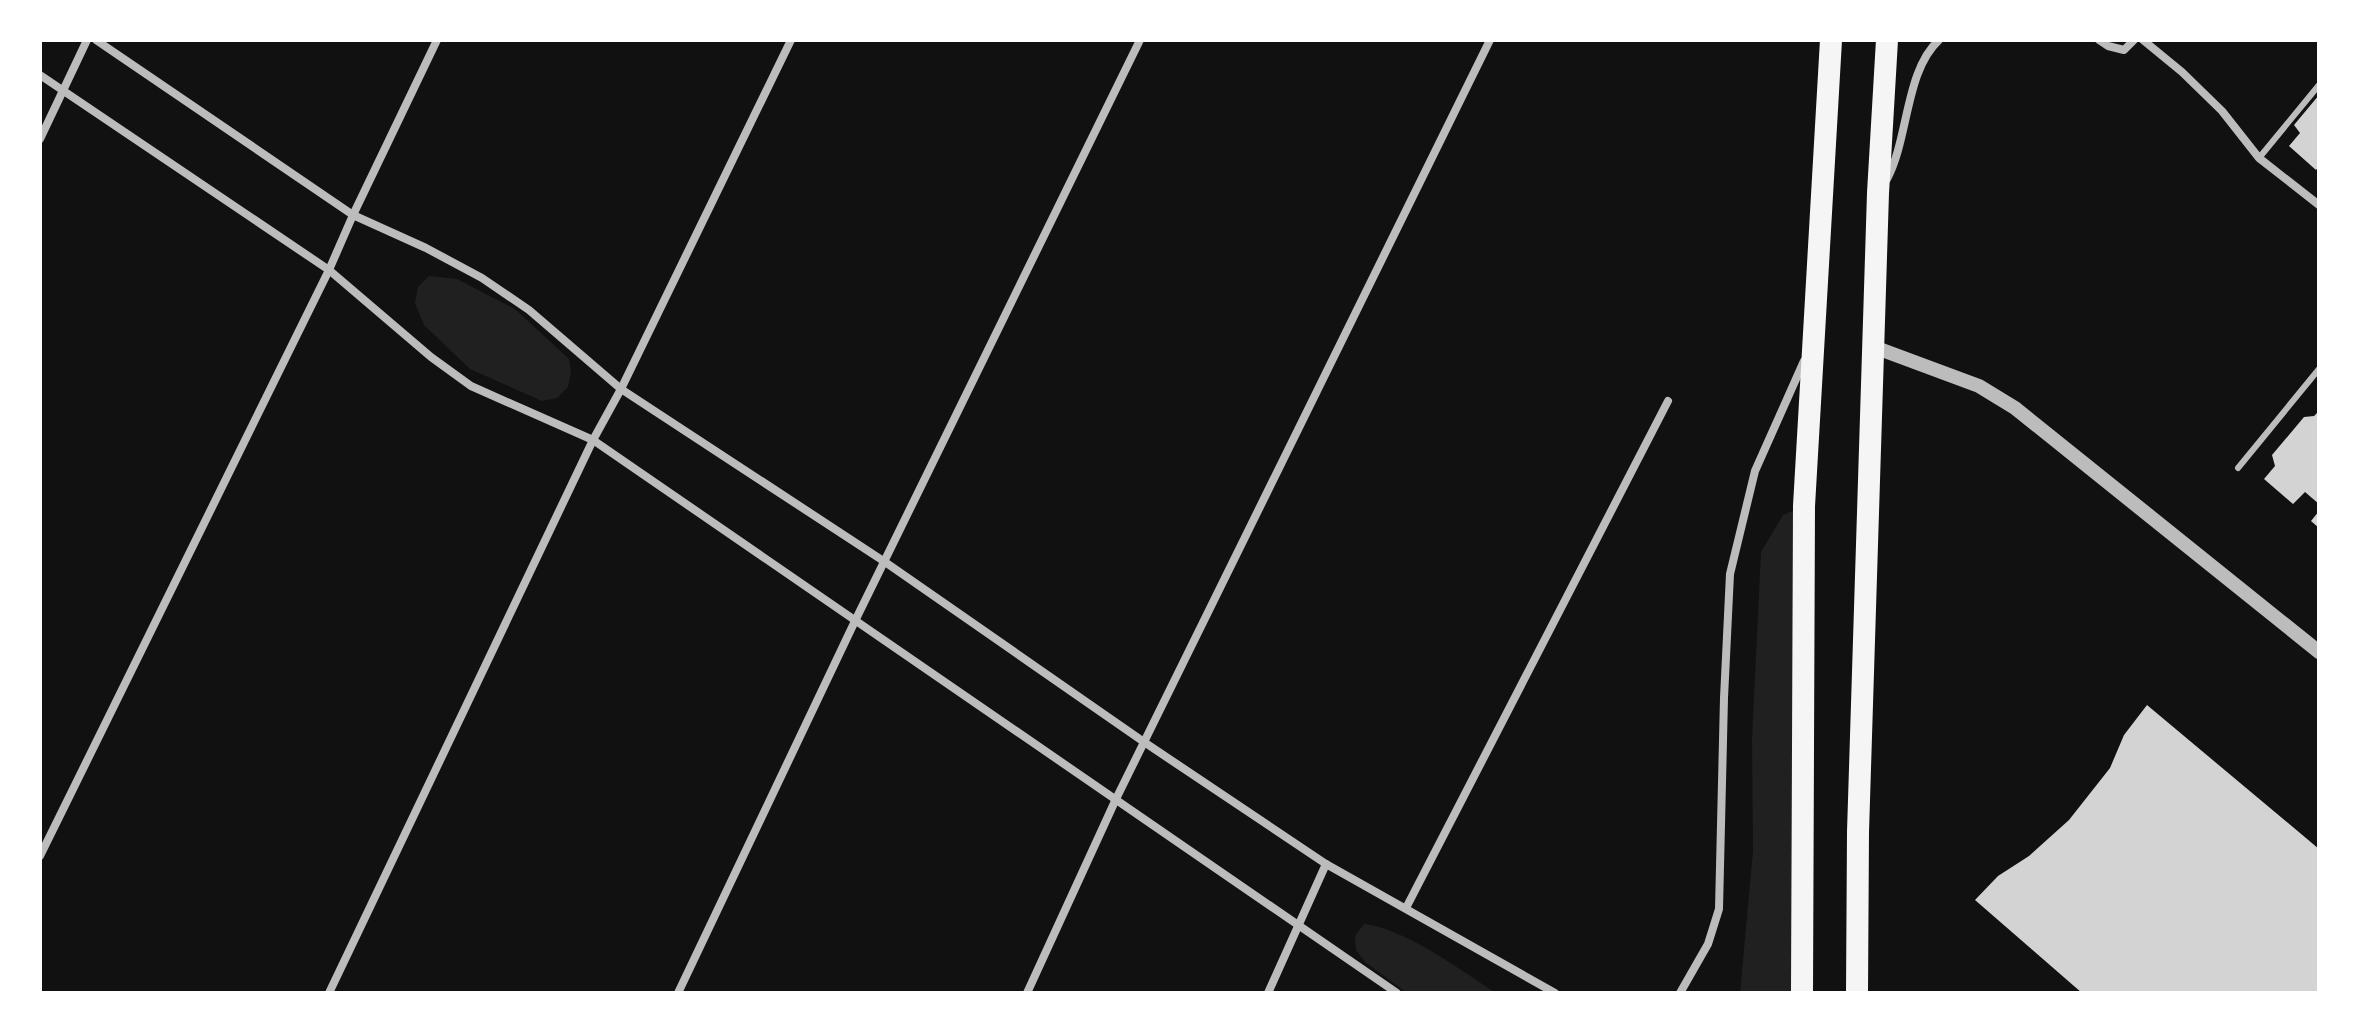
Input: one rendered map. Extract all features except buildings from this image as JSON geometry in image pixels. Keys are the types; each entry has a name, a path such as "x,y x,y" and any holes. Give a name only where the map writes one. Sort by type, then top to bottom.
{"highway":[{"path":"1802,993 1804,506 1831,40"},
{"path":"1857,993 1858,832 1878,193 1887,40"}],"street":[{"path":"40,139 87,40"},
{"path":"96,40 353,215 482,278 529,310 621,389 885,562 1326,864 1555,993"},
{"path":"40,856 329,270 437,40"},
{"path":"329,993 593,440 621,389 791,40"},
{"path":"678,993 855,621 1140,40"},
{"path":"1027,993 1116,799 1490,40"},
{"path":"1878,193 1897,158 1920,67 1930,48 1939,40"},
{"path":"2099,40 2124,50 2134,40"},
{"path":"2143,40 2222,111 2259,158 2319,205"},
{"path":"40,75 329,270 431,357 471,386 593,440 1397,993"},
{"path":"1680,993 1708,944 1719,909 1730,574 1755,471 1814,339"},
{"path":"1874,347 1979,386 2015,408 2319,652"},
{"path":"1406,908 1668,401"},
{"path":"1268,993 1326,864"}],"lane":[{"path":"2259,158 2319,85"},
{"path":"2238,468 2319,369"},
{"path":"2310,379 2319,386"}],"shaded area":[{"path":"429,276 457,279 515,309 569,359 571,372 568,387 557,398 542,401 470,369 424,325 415,303 418,287"},
{"path":"1797,509 1795,993 1740,993 1753,851 1752,739 1761,552 1783,515"},
{"path":"1364,924 1397,933 1496,993 1407,993 1365,962 1356,950 1355,936"}]}
